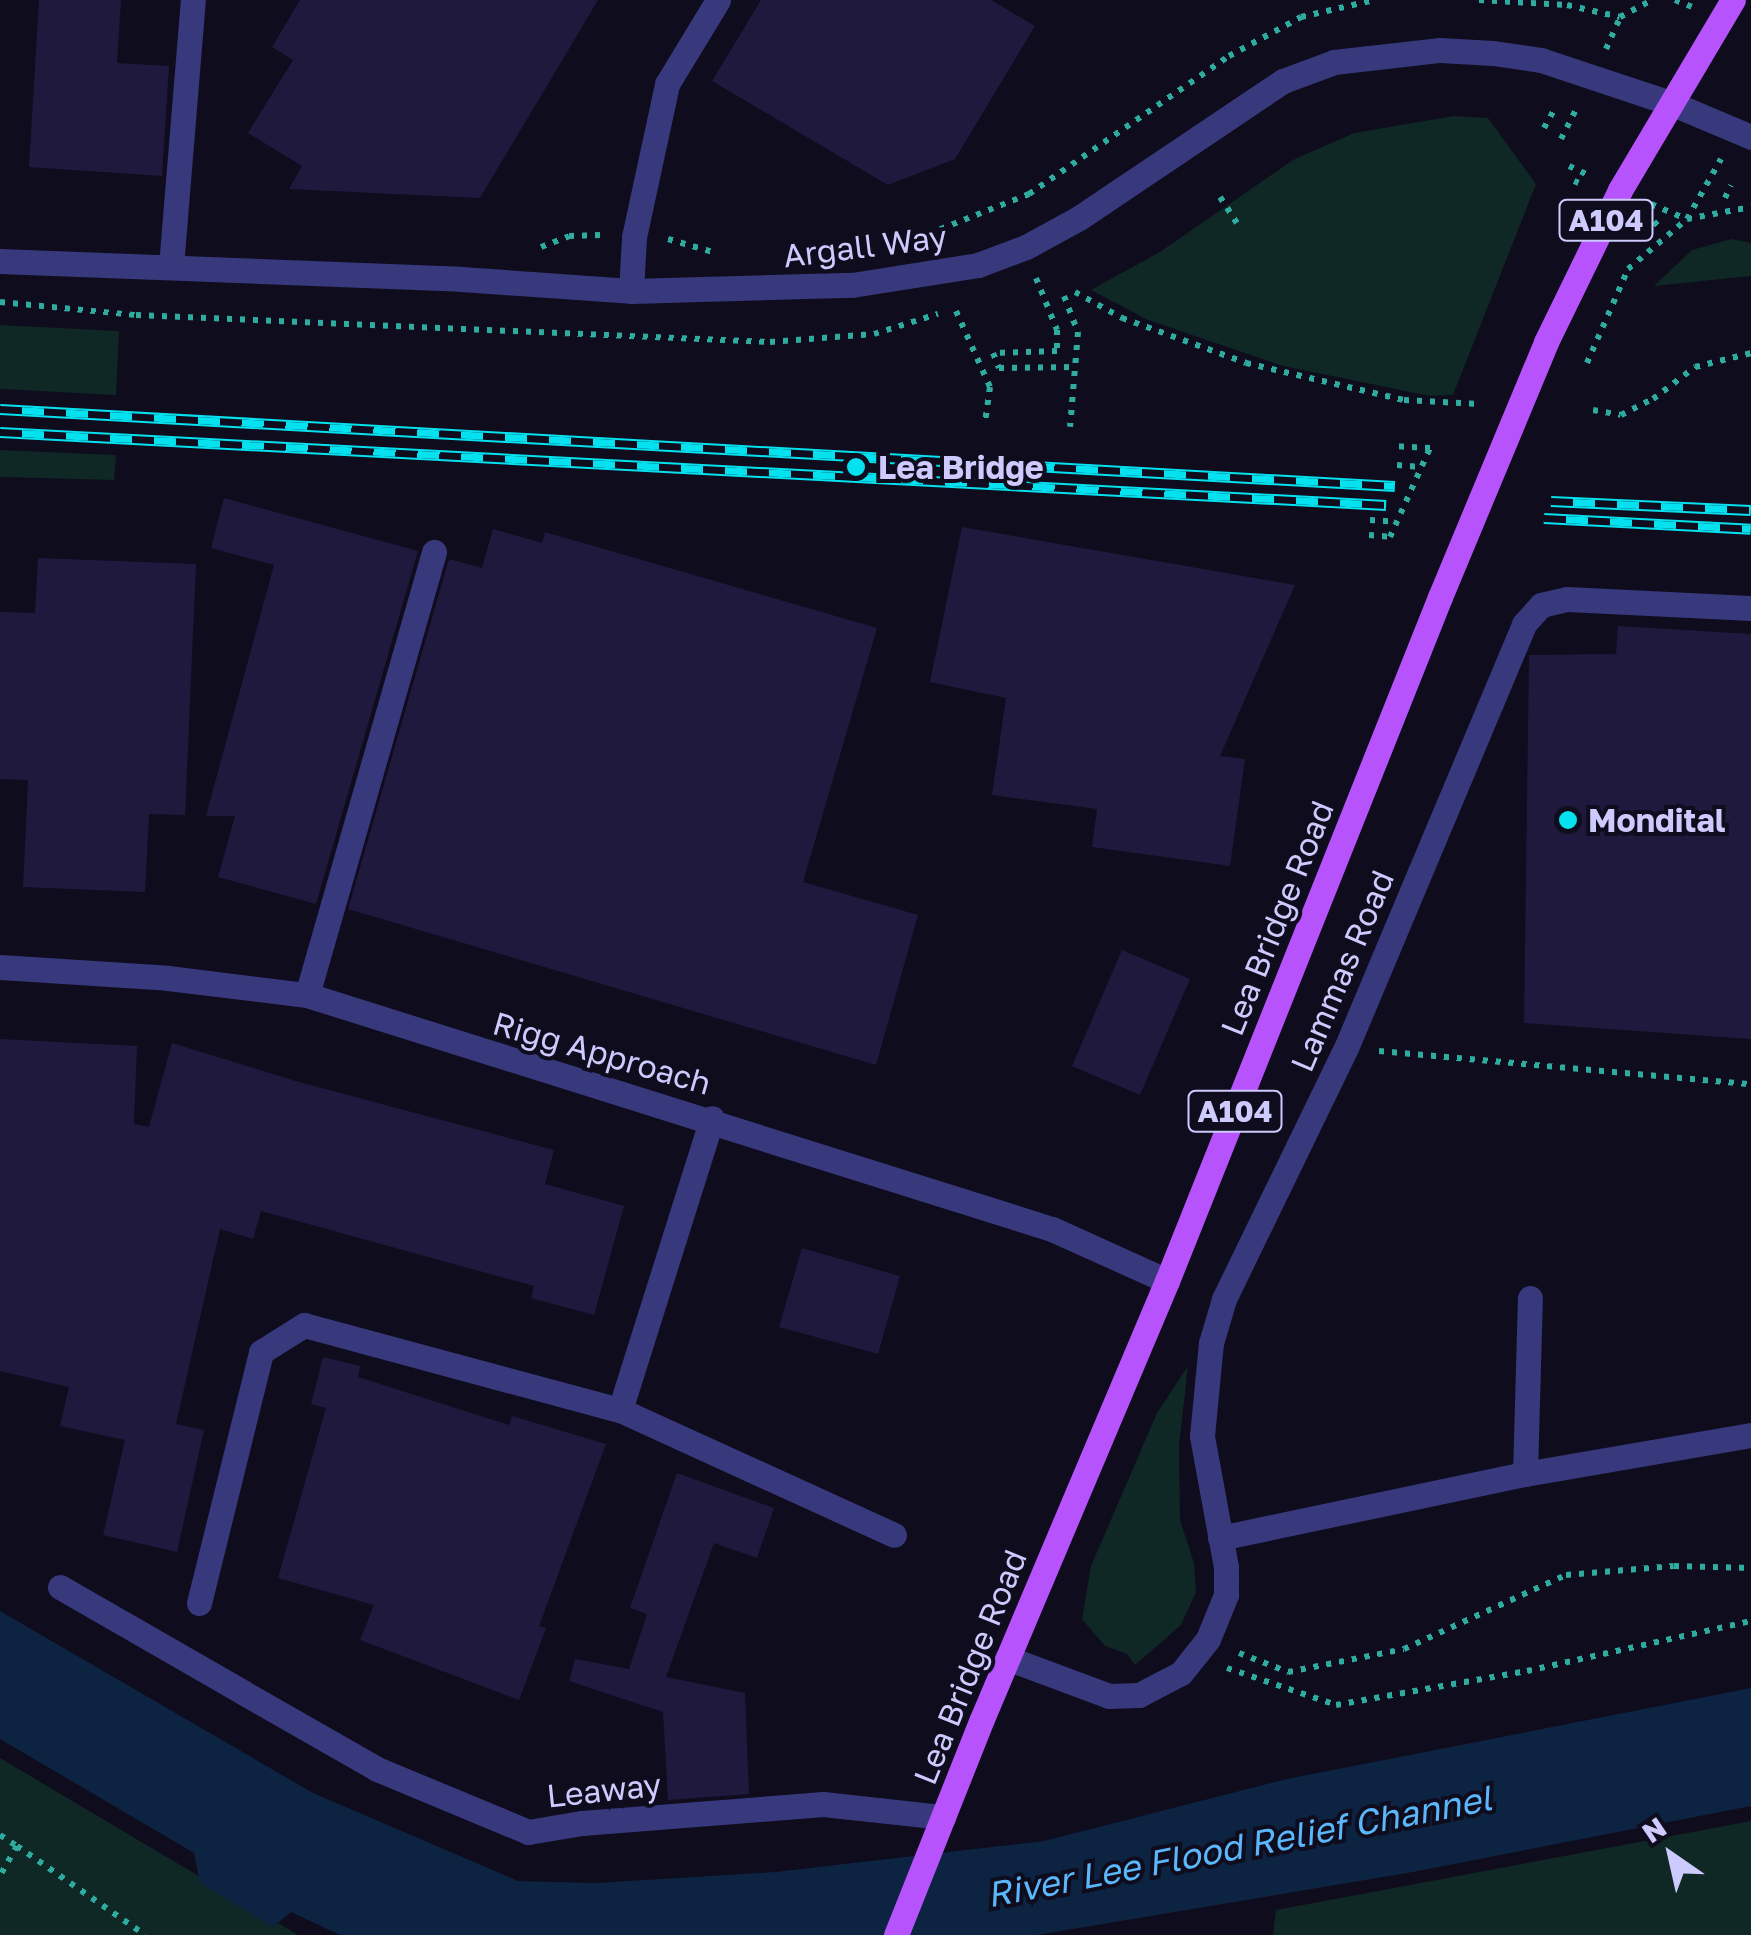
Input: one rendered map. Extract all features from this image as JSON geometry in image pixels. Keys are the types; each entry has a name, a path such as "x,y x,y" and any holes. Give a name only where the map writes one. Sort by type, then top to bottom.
{"main road":[{"name":"Lea Bridge Road","path":"896,1935 1007,1658 1167,1280 1546,342 1620,190 1733,0"}],"street":[{"path":"171,266 193,0"},
{"path":"631,291 634,237 667,84 718,0"},
{"name":"Argall Way","path":"0,261 171,266 631,291 852,286 978,265 1026,247 1080,218 1268,90 1334,62 1440,50 1493,52 1541,60 1674,104 1751,137"},
{"path":"308,995 434,552"},
{"name":"Lammas Road","path":"1007,1658 1109,1696 1139,1695 1164,1686 1203,1648 1226,1595 1202,1436 1212,1342 1224,1299 1346,1048 1524,624 1542,605 1567,599 1751,608"},
{"name":"Rigg Approach","path":"0,966 168,978 308,995 712,1118 1052,1229 1167,1280"},
{"path":"620,1410 712,1118"},
{"path":"1525,1474 1530,1298"},
{"path":"200,1603 262,1352 304,1325 620,1410 894,1536"},
{"path":"1220,1538 1525,1474 1751,1435"},
{"name":"Leaway","path":"60,1588 376,1769 528,1832 582,1823 823,1804 944,1817"}],"path":[{"name":"Argall Way","path":"923,236 1006,208 1075,166 1230,56 1301,18 1374,0"},
{"path":"1479,0 1620,17 1652,0"},
{"path":"1609,43 1620,17"},
{"path":"1544,128 1554,110"},
{"path":"1561,140 1569,124"},
{"path":"1569,166 1579,171"},
{"path":"1587,364 1628,269 1687,219 1707,185"},
{"path":"1725,198 1731,185"},
{"path":"1220,198 1237,223"},
{"path":"1659,208 1687,219 1751,207"},
{"path":"1646,212 1658,226"},
{"path":"538,248 582,234 680,240 726,257"},
{"path":"1035,274 1057,330 1057,350 993,354 999,368 1076,367"},
{"path":"1076,292 1122,318 1246,363 1404,400 1479,404"},
{"path":"1064,296 1078,332 1070,426"},
{"path":"0,302 136,315 770,342 874,334 938,314"},
{"path":"956,312 990,388 985,422"},
{"path":"1593,410 1622,414 1696,367 1751,353"},
{"path":"1369,535 1390,537 1430,448 1397,446"},
{"path":"1396,465 1420,467"},
{"path":"1370,520 1396,522"},
{"path":"1346,1048 1751,1084"},
{"path":"1203,1648 1288,1672 1404,1649 1566,1575 1674,1566 1751,1568"},
{"path":"1203,1648 1336,1704 1527,1671 1751,1621"},
{"path":"0,1834 144,1935"},
{"path":"0,1875 17,1846"}],"green space":[{"path":"1454,116 1488,118 1536,184 1453,395 1430,396 1283,366 1148,320 1091,290 1160,252 1293,160 1354,133"},
{"path":"1731,239 1751,243 1751,276 1654,286 1692,250"},
{"path":"0,325 119,331 116,395 0,389"},
{"path":"0,450 116,455 114,480 0,477"},
{"path":"1188,1366 1179,1446 1180,1520 1194,1563 1196,1592 1181,1625 1135,1665 1127,1654 1105,1646 1082,1619 1091,1566 1157,1413"},
{"path":"0,1758 298,1935 0,1935"},
{"path":"1751,1821 1751,1935 1273,1935 1276,1910"}],"water":[{"name":"River Lee Flood Relief Channel","path":"0,1611 313,1793 518,1881 595,1883 775,1872 1044,1841 1287,1779 1751,1688 1751,1806 1413,1872 1037,1935 340,1935 291,1912 273,1927 200,1883 194,1853 0,1739"}],"building":[{"path":"39,0 121,0 117,63 169,66 162,176 29,167"},
{"path":"300,0 598,0 480,198 289,189 302,166 248,133 293,60 272,47"},
{"path":"761,0 991,0 1035,26 955,159 888,185 712,81"},
{"path":"224,498 418,551 316,904 218,877 235,816 206,816 274,565 211,548"},
{"path":"962,527 1295,585 1220,756 1245,759 1230,866 1092,847 1097,809 992,795 1006,698 930,682"},
{"path":"493,529 542,543 545,532 877,628 803,882 918,915 876,1065 348,909 449,559 482,568"},
{"path":"38,558 196,564 185,815 149,814 145,892 23,887 28,780 0,779 0,612 35,613"},
{"path":"1618,626 1751,634 1751,1039 1524,1023 1529,655 1616,654"},
{"path":"1122,950 1190,979 1140,1095 1072,1066"},
{"path":"0,1039 137,1046 134,1124 149,1127 172,1043 299,1082 554,1150 545,1184 624,1206 594,1315 531,1298 534,1286 261,1211 253,1239 220,1229 176,1424 204,1430 177,1552 103,1535 125,1440 60,1426 69,1387 0,1371"},
{"path":"802,1248 900,1276 878,1354 779,1327"},
{"path":"323,1357 360,1366 358,1377 509,1425 512,1416 606,1444 539,1626 546,1628 519,1700 360,1640 374,1605 278,1578 326,1408 311,1404"},
{"path":"677,1473 774,1508 757,1558 714,1543 666,1677 745,1693 749,1794 668,1800 663,1712 569,1681 575,1659 629,1669 647,1614 630,1608"}],"railway":[{"path":"0,409 1395,486"},
{"path":"0,432 1386,505"},
{"path":"1551,501 1751,510"},
{"path":"1544,518 1751,529"}],"place":[{"name":"Lea Bridge","path":"856,467"},
{"name":"Mondital","path":"1568,820"}]}
